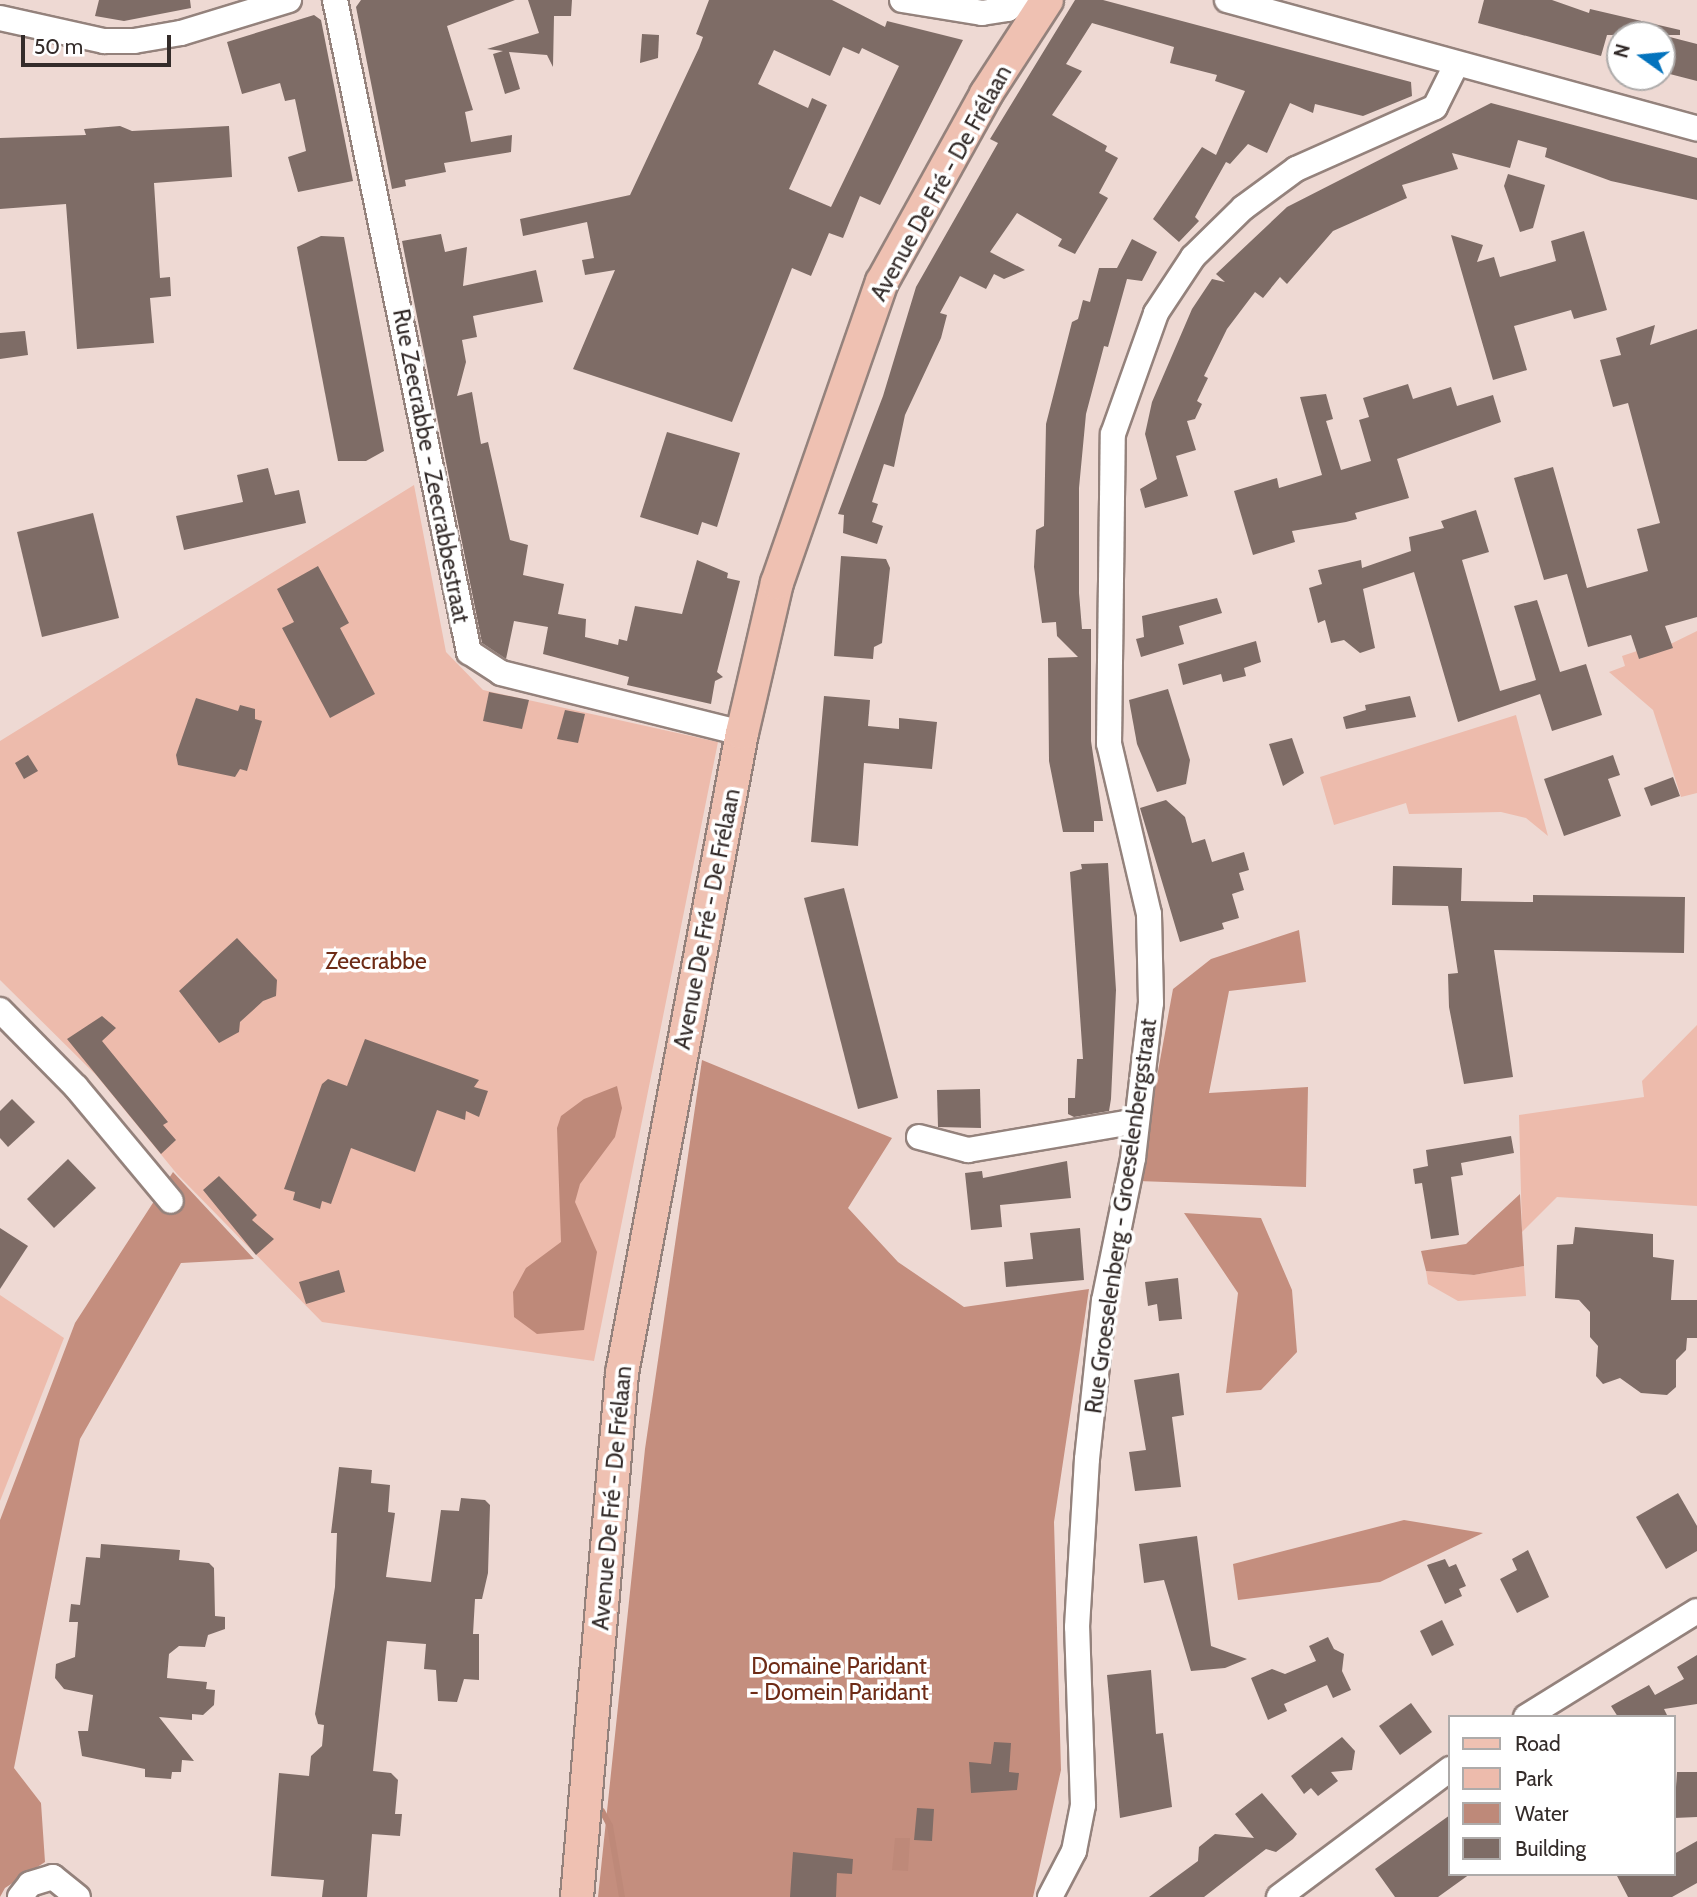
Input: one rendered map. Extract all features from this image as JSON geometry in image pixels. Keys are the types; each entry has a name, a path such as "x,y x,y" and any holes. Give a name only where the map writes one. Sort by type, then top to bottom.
{"main road":[{"name":"Avenue De Fré - De Frélaan","path":"577,1897 620,1385 742,733 777,583 875,298 986,94 1047,0"}],"street":[{"path":"0,18 104,41 134,41 181,33 289,0"},
{"name":"Rue Zeecrabbe - Zeecrabbestraat","path":"335,0 469,652 501,673 742,733"},
{"path":"901,0 934,10 982,13 1008,9 1020,0"},
{"path":"1227,0 1697,129"},
{"name":"Rue Groeselenberg - Groeselenbergstraat","path":"1050,1897 1074,1851 1083,1805 1077,1653 1087,1459 1104,1301 1136,1121 1151,1003 1149,914 1111,757 1107,699 1113,434 1131,372 1156,313 1194,257 1243,208 1332,149 1434,107 1456,65"},
{"path":"0,1010 76,1087 171,1201"},
{"path":"919,1136 968,1150 1136,1121"},
{"path":"1529,1715 1697,1611"},
{"path":"1279,1897 1448,1770"},
{"path":"20,1897 30,1884 53,1877 78,1897"}],"green space":[{"name":"Zeecrabbe","path":"414,485 446,652 483,690 718,742 594,1361 322,1322 177,1174 96,1075 0,980 0,741"},
{"path":"1697,631 1697,793 1681,797 1653,710 1609,672 1625,666 1622,656 1637,651 1640,659"},
{"path":"1516,715 1548,836 1526,818 1501,812 1409,814 1406,803 1334,825 1320,777"},
{"path":"1299,930 1306,982 1229,991 1209,1093 1308,1087 1306,1187 1138,1181 1173,989 1211,959"},
{"path":"1697,1025 1697,1206 1557,1197 1522,1232 1519,1115 1644,1097 1642,1081"},
{"name":"Domaine Paridant - Domein Paridant","path":"702,1060 892,1138 848,1208 898,1262 964,1307 1089,1289 1054,1522 1061,1770 1033,1897 598,1897 645,1449"},
{"path":"173,1172 254,1259 181,1263 80,1439 14,1768 41,1803 45,1862 5,1888 0,1897 0,1520 75,1323"},
{"path":"1520,1194 1524,1266 1474,1275 1426,1271 1421,1251 1466,1244"},
{"path":"1184,1213 1261,1218 1292,1290 1297,1352 1261,1390 1226,1393 1238,1293"},
{"path":"1524,1266 1526,1296 1458,1301 1428,1284 1426,1271 1474,1275"},
{"path":"0,1295 64,1338 0,1501"},
{"path":"1404,1520 1483,1533 1380,1582 1238,1600 1233,1564"}],"water":[{"path":"617,1086 622,1108 615,1137 580,1184 575,1202 597,1252 584,1330 537,1334 514,1317 513,1292 526,1268 561,1242 557,1128 561,1116 584,1099"},
{"path":"895,1838 910,1838 908,1871 892,1870"}],"building":[{"path":"99,0 190,0 191,8 124,21 95,16"},
{"path":"361,0 515,0 447,26 473,110 465,112 471,142 512,135 511,152 444,163 446,172 405,180 406,186 392,189 356,7"},
{"path":"528,0 572,0 571,16 554,16 553,67 547,55 509,52 520,89 505,94 493,54 503,51 487,49 539,33"},
{"path":"709,0 832,0 885,27 887,21 963,40 880,205 860,196 843,238 829,233 811,276 792,268 732,422 573,369 615,270 585,275 582,260 594,258 587,222 523,236 520,219 630,195 699,48 703,37 696,34","holes":["843,47 859,54 862,48 899,66 831,207 789,189 827,105 812,98 808,108 758,84 774,50 830,76"]},
{"path":"1075,0 1103,0 1411,82 1412,96 1363,116 1315,104 1313,113 1290,103 1267,153 1248,144 1230,164 1226,162 1195,217 1199,221 1179,242 1153,219 1202,147 1216,155 1245,91 1215,81 1217,75 1170,63 1174,47 1092,23 1066,64 1082,71 1052,115 1107,146 1105,151 1118,158 1099,193 1108,198 1075,254 1058,246 1062,239 1017,213 990,252 1025,270 1004,279 994,274 986,289 960,276 940,313 947,315 941,338 905,415 894,467 884,464 872,502 878,504 872,522 883,526 877,544 843,533 844,515 838,514 883,396 916,287 998,143 990,139"},
{"path":"1484,0 1552,0 1589,13 1590,9 1641,21 1606,21 1606,38 1601,56 1478,23"},
{"path":"314,15 321,20 353,181 298,192 288,157 306,151 295,99 285,101 280,83 242,94 227,42"},
{"path":"642,34 659,35 658,58 640,63"},
{"path":"1676,39 1697,44 1697,81 1676,76"},
{"path":"1491,103 1697,158 1697,200 1611,181 1545,157 1547,148 1518,140 1510,168 1452,153 1458,169 1402,185 1407,198 1333,231 1287,284 1280,277 1263,298 1255,292 1227,329 1204,376 1208,378 1197,401 1202,404 1195,419 1187,421 1196,450 1176,456 1188,496 1145,508 1140,489 1157,479 1145,434 1152,402 1192,309 1212,279 1225,282 1216,274 1287,207"},
{"path":"120,126 132,131 229,126 232,177 154,183 160,278 170,277 171,296 150,298 154,343 77,349 66,204 0,209 0,138 86,135 84,129"},
{"path":"1508,174 1545,185 1533,228 1520,232 1504,186"},
{"path":"1584,231 1607,310 1574,319 1571,310 1514,326 1527,370 1493,380 1451,235 1483,245 1477,262 1494,257 1500,277 1556,261 1551,241"},
{"path":"441,234 445,252 467,247 463,286 536,270 543,302 473,316 477,337 462,340 466,362 457,396 472,392 481,444 488,442 510,540 528,545 523,575 564,584 558,614 586,619 585,637 618,645 619,639 627,641 635,606 682,614 697,560 728,573 727,578 740,581 717,672 723,677 715,681 711,704 627,685 629,677 543,654 548,627 514,621 506,659 482,643 402,241"},
{"path":"321,236 344,237 384,451 366,461 338,461 297,247"},
{"path":"1132,239 1157,252 1142,281 1127,279 1108,347 1104,346 1086,414 1079,488 1079,593 1082,629 1091,629 1091,741 1103,821 1094,821 1094,832 1063,832 1049,761 1048,658 1078,657 1057,636 1056,622 1042,623 1034,567 1036,530 1044,526 1046,424 1072,322 1078,319 1083,300 1090,302 1099,268 1117,268"},
{"path":"1655,325 1650,345 1697,329 1697,617 1665,626 1673,648 1639,659 1631,635 1588,647 1567,574 1544,580 1514,478 1553,467 1587,588 1648,571 1637,529 1660,523 1628,403 1613,407 1600,360 1621,355 1616,338"},
{"path":"25,331 28,355 0,359 0,333"},
{"path":"1408,384 1413,399 1451,387 1457,406 1493,395 1501,422 1397,459 1409,498 1355,513 1357,519 1292,531 1295,542 1253,555 1234,491 1277,478 1279,488 1322,475 1300,397 1326,394 1333,419 1326,421 1341,470 1371,461 1359,420 1369,417 1363,398"},
{"path":"667,432 740,453 717,527 702,522 698,535 640,517"},
{"path":"268,468 275,495 299,490 306,523 184,550 176,516 243,502 237,475"},
{"path":"1476,510 1489,552 1462,560 1500,691 1536,680 1514,606 1537,600 1560,672 1586,664 1602,715 1552,731 1540,694 1458,722 1414,572 1363,589 1375,648 1360,653 1344,640 1331,643 1325,620 1318,623 1309,588 1322,584 1318,570 1361,560 1362,568 1411,551 1409,537 1444,528 1441,521"},
{"path":"93,513 119,618 42,637 17,532"},
{"path":"841,556 886,559 890,568 882,643 874,647 873,659 834,656"},
{"path":"318,566 349,623 340,628 375,694 330,718 282,628 294,622 277,589"},
{"path":"1217,598 1222,613 1179,626 1184,644 1141,657 1136,639 1144,637 1142,616"},
{"path":"1256,641 1261,662 1244,668 1246,676 1223,682 1221,674 1183,685 1178,664"},
{"path":"1168,689 1190,760 1186,784 1157,792 1137,744 1129,700"},
{"path":"489,692 529,700 522,729 483,721"},
{"path":"824,696 870,700 868,726 899,729 899,718 937,722 932,769 864,763 858,846 811,842"},
{"path":"1410,696 1416,717 1346,729 1343,717 1366,710 1365,705"},
{"path":"196,698 238,711 240,705 255,709 255,719 262,721 247,771 240,769 235,777 178,765 176,755"},
{"path":"565,710 585,714 578,743 557,739"},
{"path":"1292,738 1304,773 1283,786 1269,744"},
{"path":"28,755 38,771 24,779 15,763"},
{"path":"1613,755 1620,775 1608,779 1621,816 1564,836 1544,779"},
{"path":"1673,777 1680,796 1651,806 1644,788"},
{"path":"1166,800 1185,817 1192,843 1205,839 1212,862 1244,852 1249,870 1239,873 1244,890 1232,894 1239,918 1222,923 1224,929 1180,942 1140,808"},
{"path":"1108,863 1116,990 1111,1099 1109,1111 1074,1117 1068,1114 1068,1098 1075,1098 1077,1059 1083,1059 1070,872 1082,869 1081,864"},
{"path":"1393,866 1462,868 1461,901 1533,902 1533,895 1685,897 1684,953 1494,950 1513,1077 1464,1084 1449,1007 1448,974 1458,973 1448,906 1392,905"},
{"path":"844,888 898,1098 858,1109 804,898"},
{"path":"237,938 277,980 276,996 263,1001 240,1022 239,1032 219,1043 179,991"},
{"path":"102,1016 116,1028 102,1041 168,1122 163,1125 176,1140 161,1154 67,1039"},
{"path":"365,1039 479,1080 474,1087 488,1091 479,1117 466,1111 465,1120 437,1110 415,1172 351,1148 331,1204 322,1201 320,1209 293,1200 295,1192 284,1189 322,1084 328,1079 347,1086"},
{"path":"980,1089 981,1128 938,1127 937,1090"},
{"path":"12,1099 35,1122 8,1147 0,1138 0,1111"},
{"path":"1511,1136 1514,1153 1461,1163 1463,1175 1451,1177 1459,1235 1431,1239 1422,1183 1415,1184 1413,1169 1428,1166 1426,1150"},
{"path":"68,1159 96,1188 54,1228 27,1199"},
{"path":"1067,1161 1071,1198 1000,1205 1002,1227 971,1230 965,1173 982,1171 983,1178"},
{"path":"219,1176 257,1215 252,1220 274,1239 256,1255 203,1190"},
{"path":"1575,1227 1653,1234 1653,1257 1674,1260 1671,1300 1697,1300 1697,1338 1687,1338 1686,1350 1676,1360 1676,1387 1667,1395 1641,1393 1620,1378 1603,1384 1596,1376 1598,1346 1590,1337 1590,1312 1579,1300 1555,1298 1557,1245 1573,1244"},
{"path":"0,1228 28,1246 0,1289"},
{"path":"1080,1228 1084,1280 1006,1287 1004,1262 1033,1259 1030,1233"},
{"path":"339,1270 345,1292 306,1304 299,1282"},
{"path":"1178,1278 1182,1319 1159,1321 1157,1304 1148,1306 1145,1282"},
{"path":"1179,1373 1184,1415 1172,1417 1181,1487 1135,1491 1129,1452 1146,1450 1134,1380"},
{"path":"339,1467 372,1470 371,1483 390,1485 388,1512 395,1513 386,1577 431,1582 441,1510 459,1511 461,1498 485,1500 490,1505 488,1573 482,1599 475,1599 473,1634 479,1634 479,1680 464,1679 457,1702 438,1701 436,1670 424,1669 426,1644 387,1641 373,1771 391,1773 398,1780 395,1814 402,1814 400,1836 372,1834 367,1897 322,1897 324,1880 271,1876 279,1773 309,1776 311,1756 322,1746 324,1725 318,1724 315,1714 335,1587 337,1533 331,1533"},
{"path":"1678,1493 1697,1526 1697,1551 1666,1569 1636,1517"},
{"path":"1197,1536 1211,1646 1247,1659 1225,1668 1191,1671 1164,1580 1144,1583 1139,1544"},
{"path":"101,1544 180,1550 179,1560 209,1563 214,1568 215,1616 225,1617 225,1629 208,1635 205,1647 179,1646 169,1654 167,1678 207,1682 206,1689 215,1690 214,1705 203,1715 192,1714 192,1720 159,1717 194,1761 182,1760 181,1772 172,1772 171,1779 145,1777 145,1769 82,1756 78,1731 88,1731 93,1695 64,1689 55,1678 56,1664 75,1657 78,1622 69,1622 71,1604 80,1605 86,1557 100,1558"},
{"path":"1528,1550 1549,1597 1517,1613 1500,1579 1517,1570 1512,1559"},
{"path":"1445,1559 1449,1567 1456,1564 1466,1586 1459,1589 1462,1596 1445,1604 1427,1565"},
{"path":"1442,1620 1454,1645 1432,1656 1420,1631"},
{"path":"1328,1637 1334,1649 1344,1654 1342,1671 1351,1690 1333,1698 1327,1685 1284,1704 1287,1711 1268,1720 1251,1678 1272,1669 1285,1674 1316,1661 1309,1646"},
{"path":"1697,1655 1697,1704 1664,1709 1667,1715 1617,1715 1611,1706 1649,1685 1655,1695 1684,1679 1677,1667"},
{"path":"1151,1670 1156,1734 1163,1733 1172,1807 1120,1818 1107,1675"},
{"path":"1411,1703 1432,1732 1400,1755 1379,1726"},
{"path":"1342,1737 1355,1751 1352,1770 1331,1772 1338,1781 1318,1796 1311,1788 1304,1794 1291,1776"},
{"path":"994,1742 1011,1743 1009,1772 1019,1773 1017,1790 971,1793 969,1762 991,1764"},
{"path":"1677,1772 1697,1772 1697,1817 1676,1818"},
{"path":"1262,1793 1297,1834 1293,1839 1276,1852 1266,1849 1204,1897 1149,1897 1198,1861 1199,1847 1215,1834 1254,1838 1235,1814"},
{"path":"917,1808 934,1809 932,1841 914,1840"},
{"path":"1448,1816 1448,1876 1467,1876 1438,1897 1395,1897 1375,1869"},
{"path":"1697,1841 1697,1883 1672,1897 1628,1897 1617,1876 1676,1876 1676,1853"},
{"path":"793,1852 853,1859 852,1874 837,1873 836,1897 790,1897"}],"waterway":[{"path":"602,1811 610,1826 622,1897"}]}
